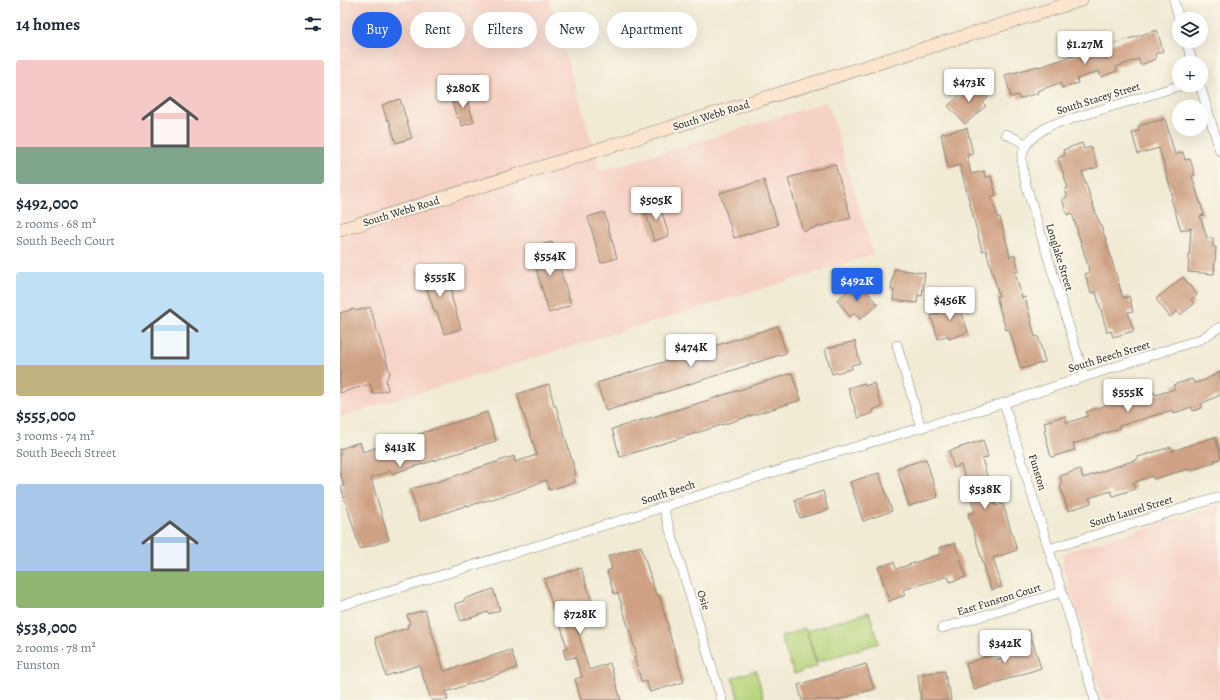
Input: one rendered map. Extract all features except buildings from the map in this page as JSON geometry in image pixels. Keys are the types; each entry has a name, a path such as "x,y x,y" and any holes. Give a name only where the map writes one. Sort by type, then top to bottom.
{"main road":[{"name":"South Webb Road","path":"340,230 1081,0"}],"street":[{"path":"1174,0 1178,12"},
{"name":"South Stacey Street","path":"1026,144 1039,131 1051,125 1172,88"},
{"path":"1202,92 1220,151"},
{"path":"1006,134 1026,144"},
{"name":"Longlake Street","path":"1026,144 1022,158 1026,185 1084,376"},
{"name":"South Beech Street","path":"1004,403 1201,339 1220,327"},
{"path":"897,345 921,428"},
{"name":"South Beech","path":"340,606 763,475 1004,403"},
{"name":"Funston","path":"1004,403 1062,592"},
{"name":"South Laurel Street","path":"1049,549 1220,497"},
{"name":"Osie","path":"663,507 722,700"},
{"path":"1062,592 1095,700"},
{"name":"East Funston Court","path":"942,628 1062,592"}],"shaded area":[{"path":"340,0 549,0 553,12 545,12 545,48 564,48 601,171 827,102 873,255 340,417"},
{"path":"1220,505 1220,700 1103,700 1062,564 1063,557 1066,552"}],"green space":[{"path":"869,612 879,643 817,662 807,631"},
{"path":"805,628 817,666 794,674 781,637"},
{"path":"756,670 764,700 739,700 732,678"}]}
